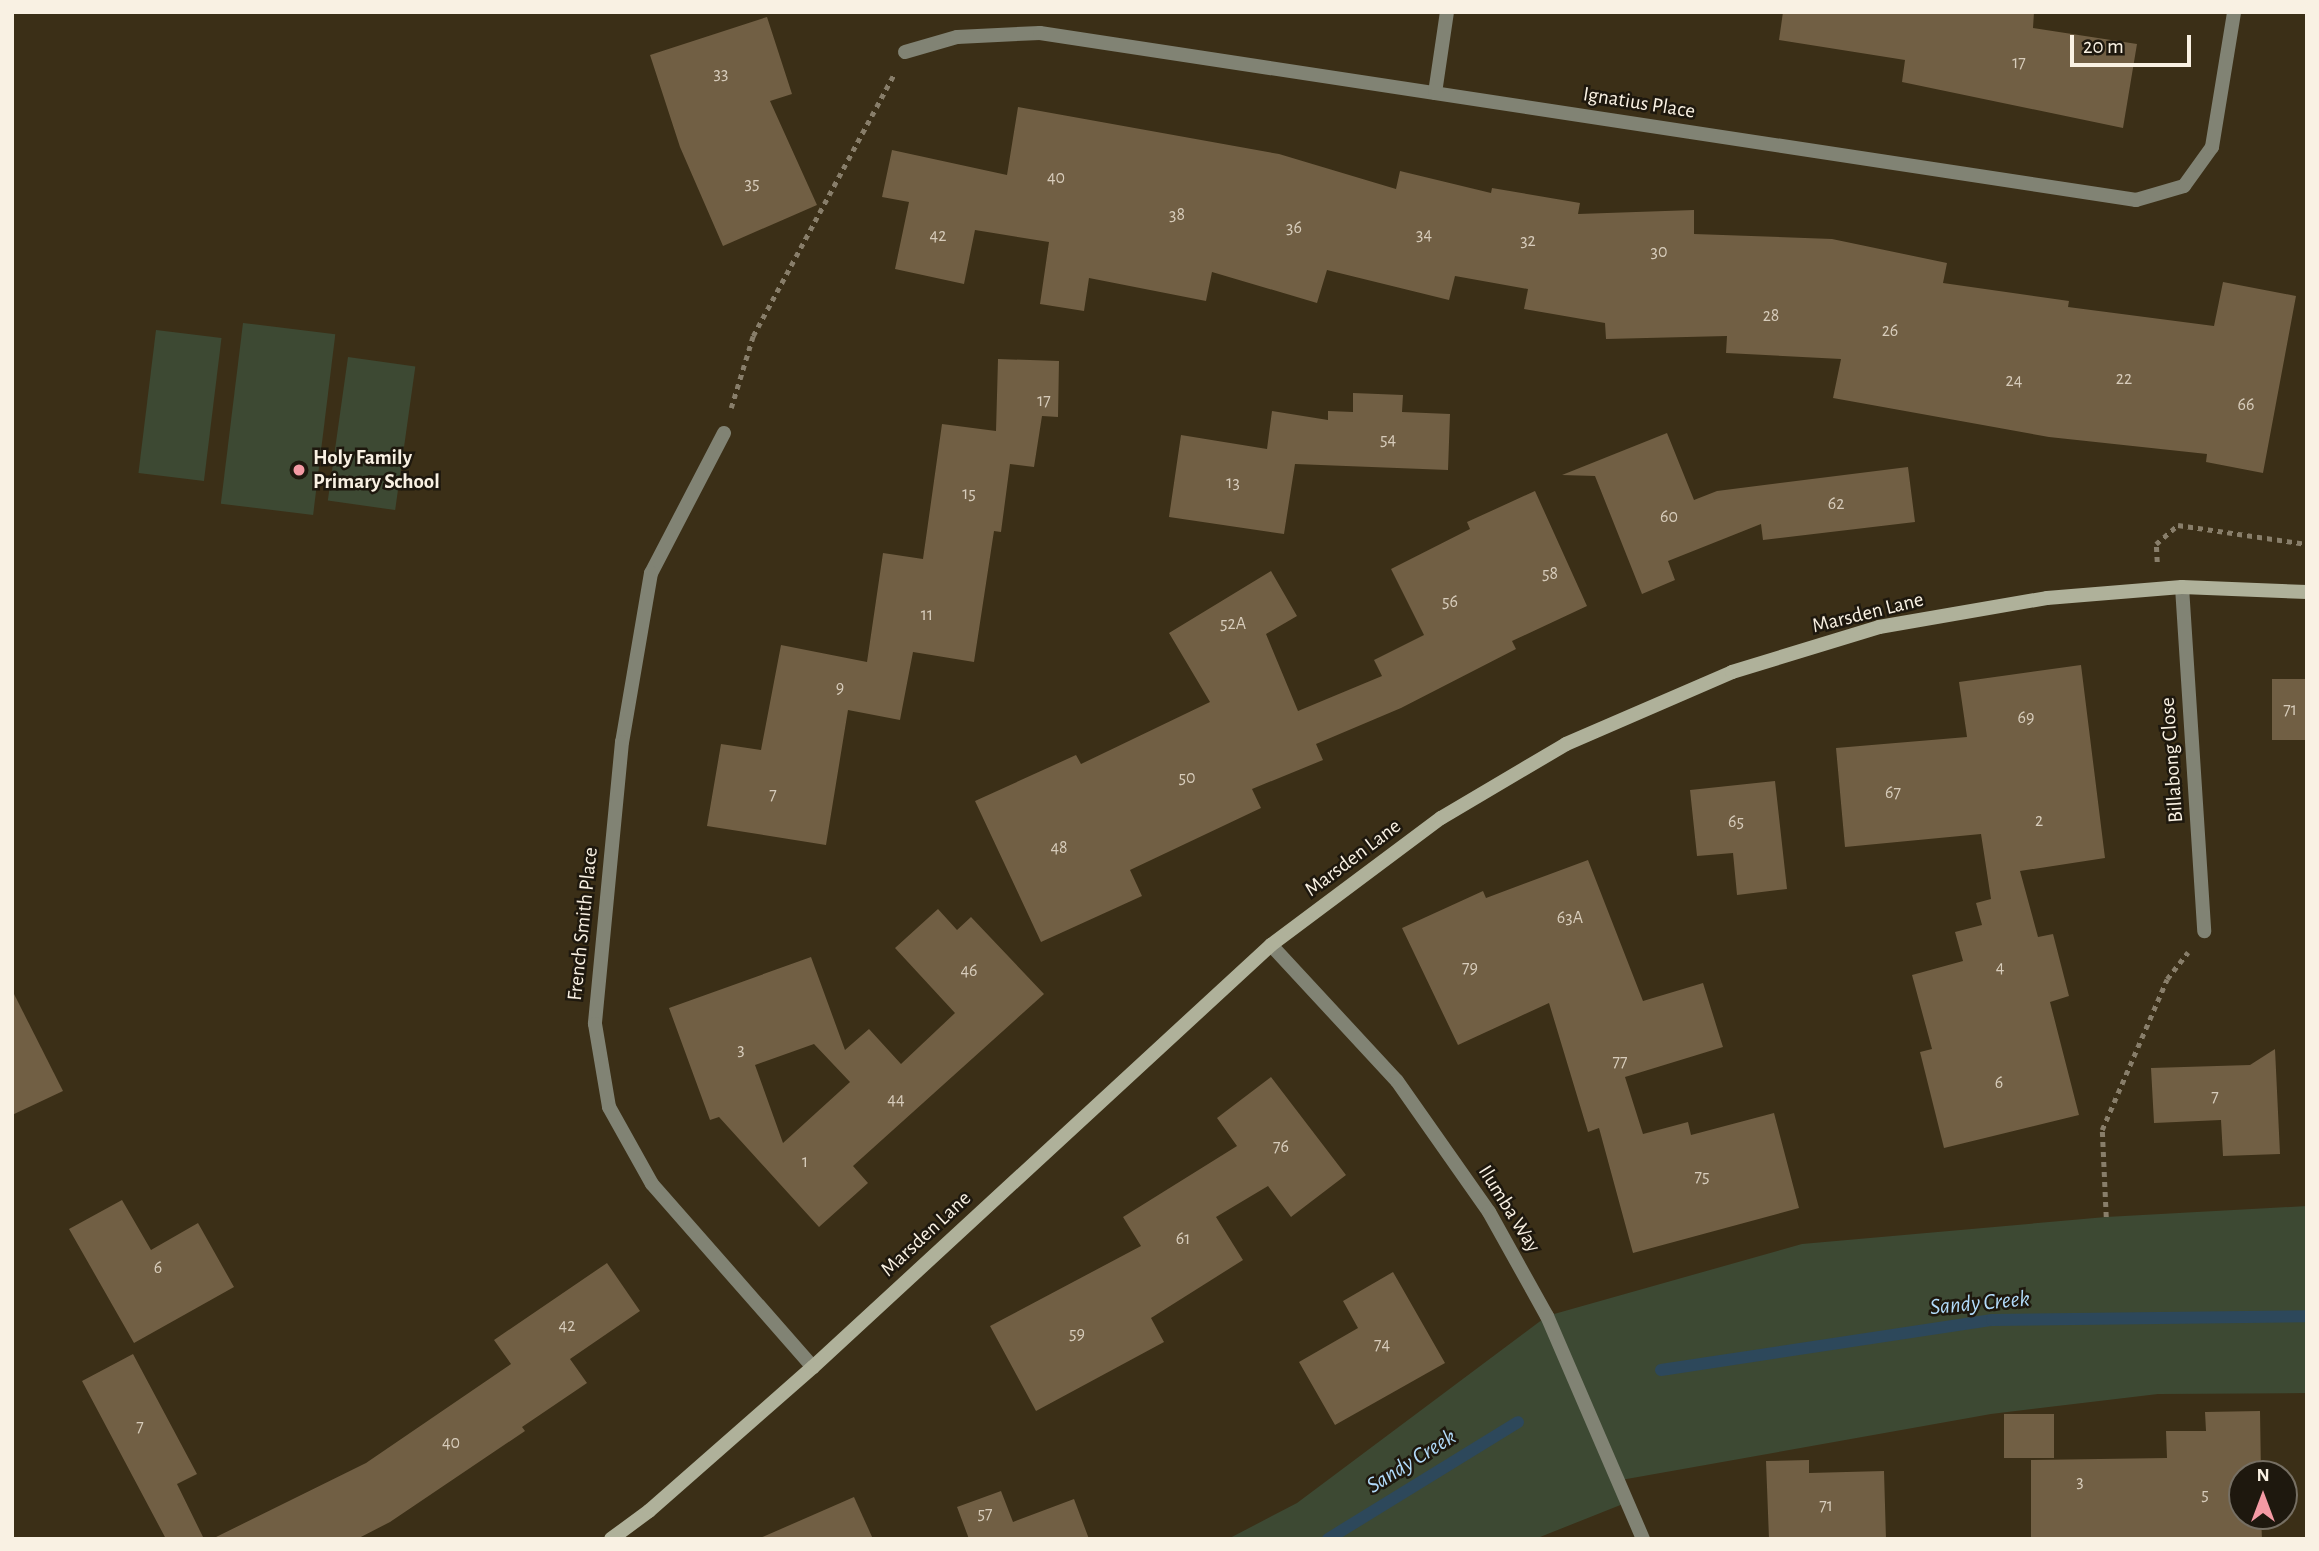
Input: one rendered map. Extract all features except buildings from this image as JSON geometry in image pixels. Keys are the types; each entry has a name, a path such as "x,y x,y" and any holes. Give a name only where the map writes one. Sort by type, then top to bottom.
{"main road":[{"name":"Marsden Lane","path":"611,1539 649,1511 813,1367 1271,945 1441,818 1566,744 1732,672 1879,627 2047,598 2182,587 2307,592"}],"street":[{"path":"1435,93 1447,12"},
{"name":"Ignatius Place","path":"905,52 957,37 1040,33 2136,200 2184,186 2212,147 2234,12"},
{"name":"French Smith Place","path":"724,433 651,573 622,742 595,1024 609,1107 652,1184 813,1367"},
{"name":"Billabong Close","path":"2182,587 2204,931"},
{"name":"Ilumba Way","path":"1271,945 1397,1081 1489,1212 1547,1316 1643,1539"}],"path":[{"path":"724,433 753,336 905,52"},
{"path":"2159,589 2156,544 2178,525 2307,544"},
{"path":"2106,1217 2102,1130 2167,979 2204,931"}],"green space":[{"path":"243,323 335,334 313,515 221,504"},
{"path":"156,330 222,338 204,481 138,473"},
{"path":"348,357 415,366 395,510 328,501"},
{"path":"2307,1206 2307,1393 2158,1394 1991,1414 1621,1480 1628,1502 1535,1539 1228,1539 1297,1503 1547,1316 1802,1244 2106,1217"}],"waterway":[{"name":"Sandy Creek","path":"1661,1370 1992,1320 2307,1316"},
{"name":"Sandy Creek","path":"1328,1539 1518,1422"}],"place":[{"name":"Holy Family Primary School","path":"299,470"}]}
